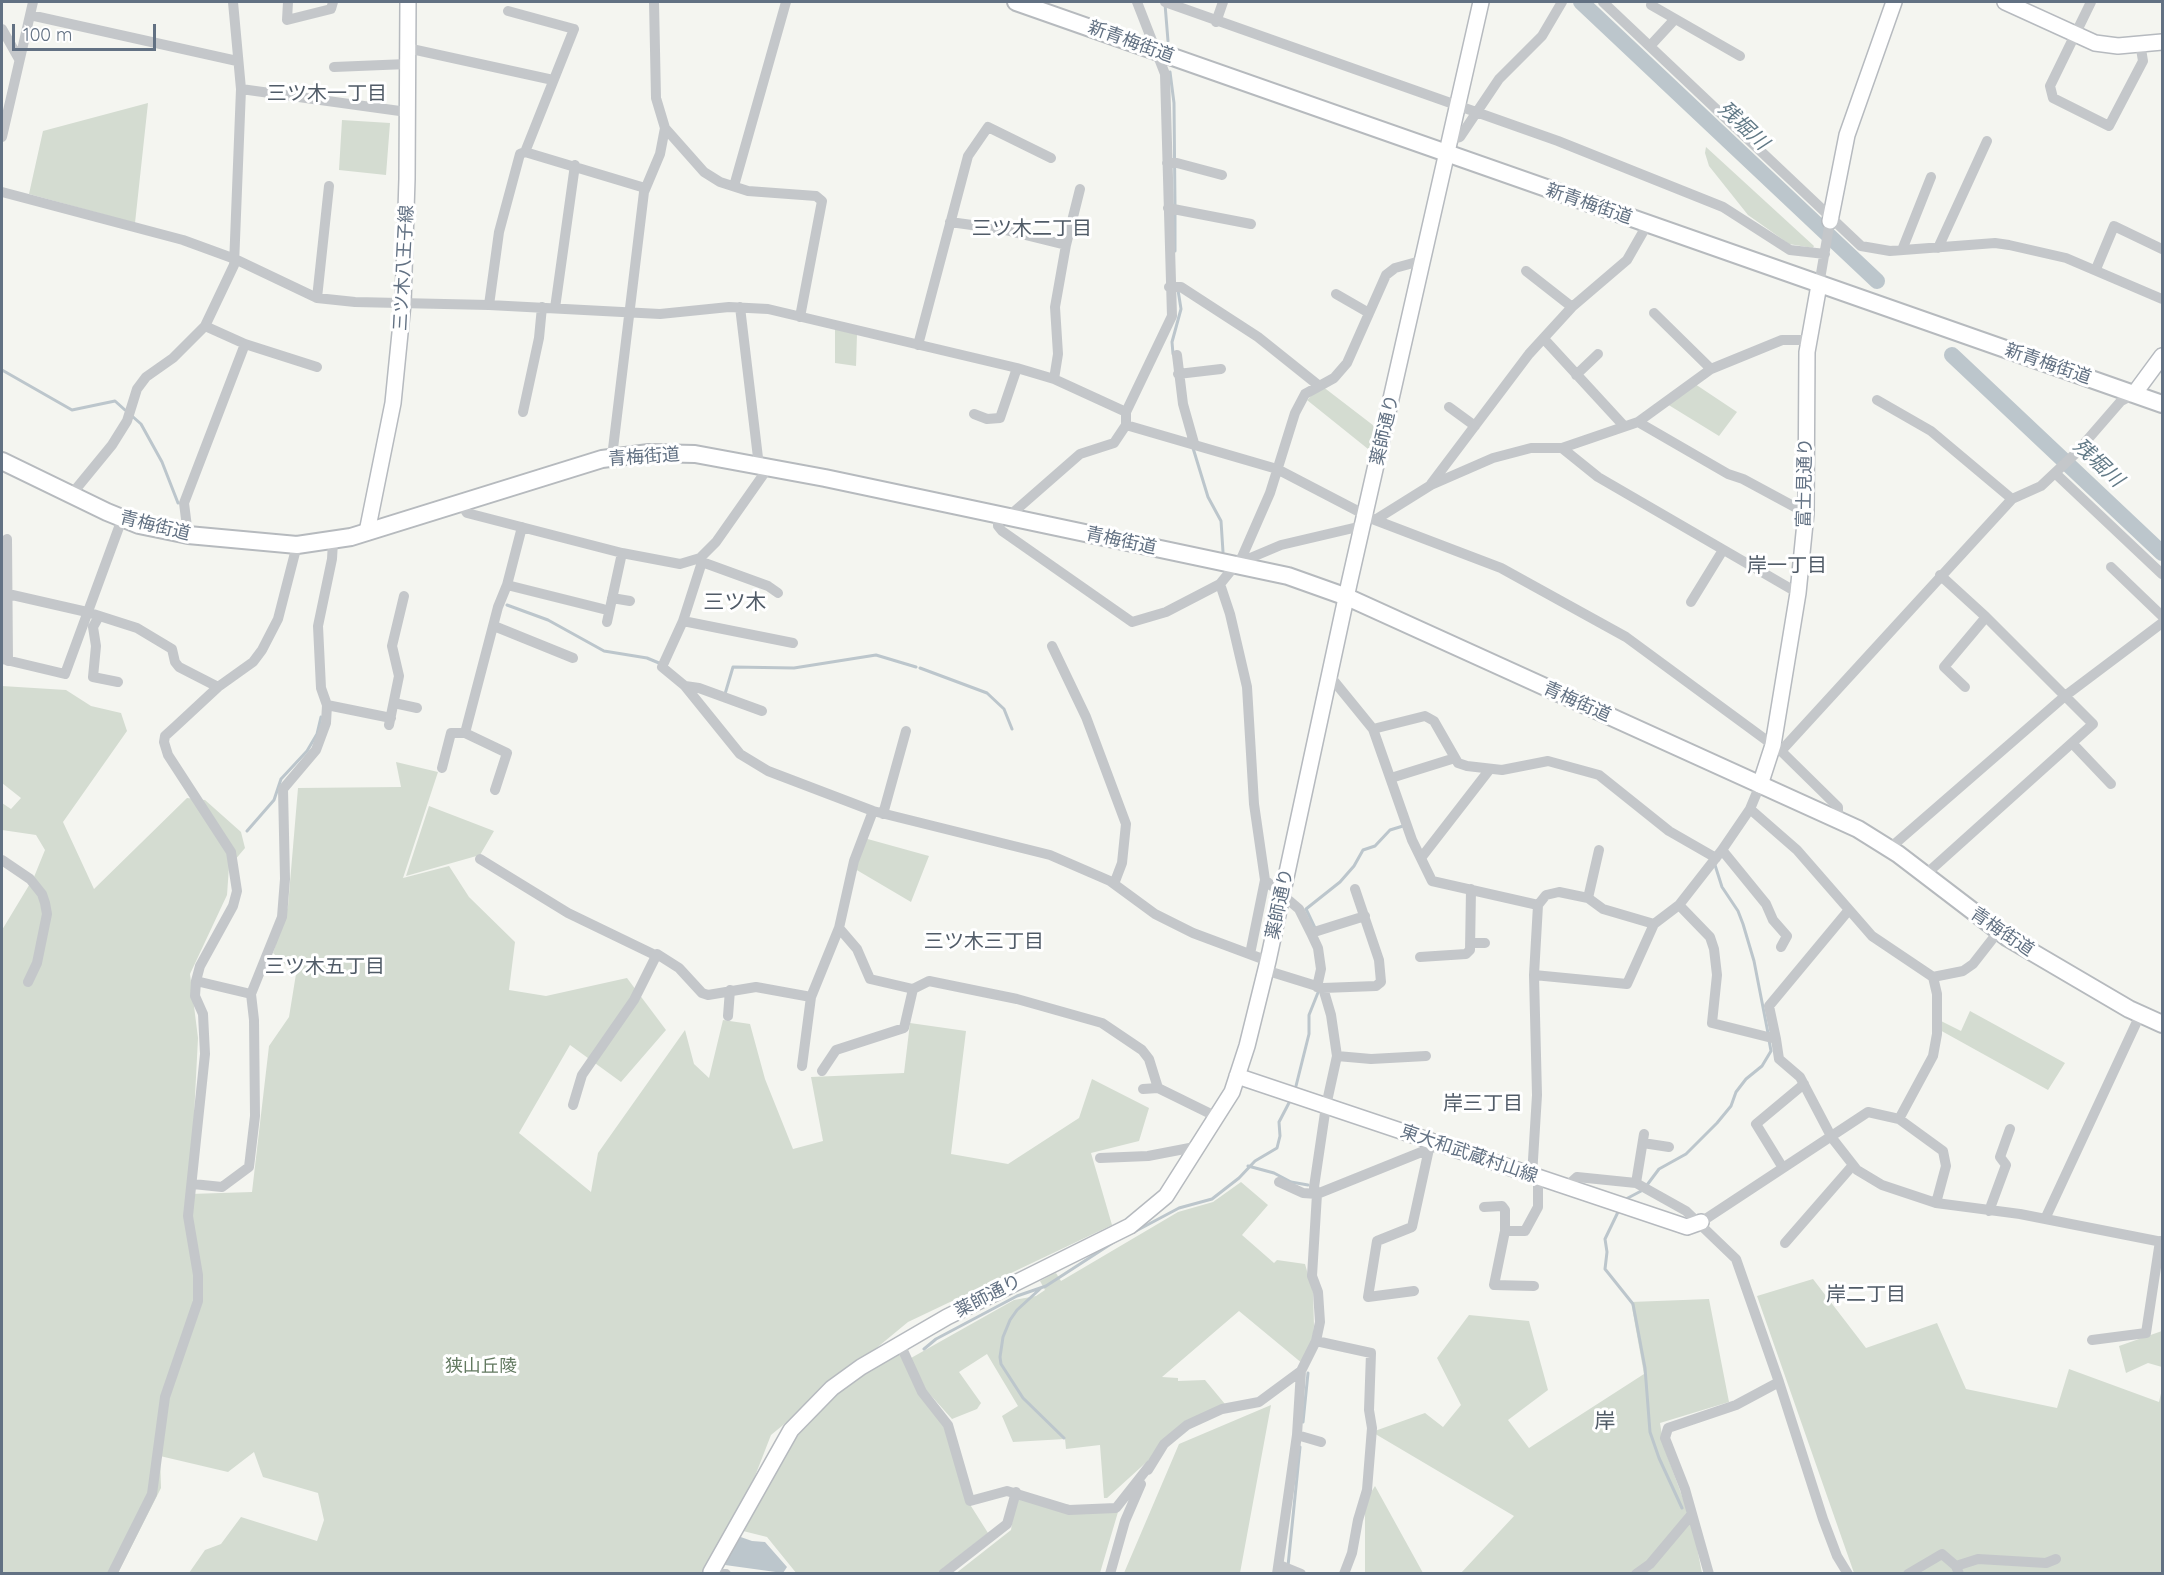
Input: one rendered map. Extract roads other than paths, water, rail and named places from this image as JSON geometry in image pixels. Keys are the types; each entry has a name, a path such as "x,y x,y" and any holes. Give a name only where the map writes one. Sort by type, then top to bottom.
{"main road":[{"name":"新青梅街道","path":"1016,2 1159,52 1449,147 1647,225 2163,404"},
{"name":"青梅街道","path":"2,461 122,519 188,535 297,545 333,542 612,457 682,453 763,467 1003,516 1236,564 1302,580 1347,597 1838,818 1890,848 1998,932 2140,1015 2163,1024"}],"street":[{"path":"2,137 5,101 19,59 33,2"},
{"path":"71,495 112,445 128,421 137,389 146,378 173,358 205,326 235,259 241,89 233,2"},
{"path":"288,2 287,20 331,9 333,2"},
{"name":"三ツ木八王子線","path":"368,532 393,404 404,303 408,2"},
{"path":"654,2 656,98 665,128 704,172 720,182 748,191 816,196 822,201 800,317"},
{"path":"734,186 786,2"},
{"path":"1137,2 1159,52 1165,74 1172,163 1175,287 1172,316 1126,412 1126,425 1114,443 1080,454 1003,516 998,526 1002,531 1132,622 1166,612 1220,584 1242,557 1270,493 1295,413 1305,394 1334,378 1347,363 1386,275 1395,268 1424,260"},
{"path":"1167,2 1216,22 1476,110 1723,207 1790,250 1825,253"},
{"path":"1216,22 1223,2"},
{"name":"薬師通り","path":"715,1573 791,1430 832,1388 900,1344 1042,1268 1130,1226 1166,1196 1200,1146 1232,1092 1247,1046 1267,965 1329,675 1368,521 1481,2"},
{"path":"1449,147 1461,136 1476,110 1499,79 1542,36 1562,2"},
{"path":"1603,2 1830,219 1862,246 1902,250 1995,243 2040,251 2096,269 2163,299"},
{"path":"1820,285 1830,219 1847,135 1894,2"},
{"path":"2006,2 2096,43 2118,46 2163,42"},
{"path":"2091,2 2050,86 2053,98 2109,126 2144,61 2140,43"},
{"path":"1651,5 1740,56"},
{"path":"508,11 574,28 525,153"},
{"path":"30,15 237,61"},
{"path":"1650,46 1675,19"},
{"path":"2,29 19,59"},
{"path":"407,48 553,80"},
{"path":"334,67 408,64"},
{"path":"241,89 407,112"},
{"path":"918,345 968,156 988,127 1051,158"},
{"path":"612,457 645,188 660,154 665,128"},
{"path":"1938,248 1988,141"},
{"path":"489,305 499,232 520,154 525,153 575,165 645,188"},
{"path":"1172,163 1222,175"},
{"path":"555,308 575,165"},
{"path":"1902,250 1931,177"},
{"path":"317,298 329,186"},
{"path":"1054,379 1058,354 1055,307 1066,245 1080,189"},
{"path":"2,192 183,240 235,259 317,298 355,302 489,305 668,314 740,307 768,309 1017,368 1054,379 1126,412"},
{"path":"1173,208 1251,224"},
{"path":"950,222 1001,230 1066,245"},
{"path":"1431,485 1544,339 1572,307 1627,260 1647,225"},
{"path":"2096,269 2114,226 2163,249"},
{"path":"1526,271 1572,307"},
{"name":"富士見通り","path":"1760,784 1777,748 1798,593 1806,513 1808,340 1820,285"},
{"path":"1175,287 1258,337 1318,385"},
{"path":"1336,294 1369,313"},
{"path":"740,307 763,467 716,542 701,560 683,621 662,667 685,686 740,754 768,771 878,812 1034,849 1114,884 1155,914 1193,933 1250,954 1267,965 1320,987 1376,986 1381,982 1379,960 1355,889"},
{"path":"523,412 539,338 542,308"},
{"path":"1654,313 1711,369"},
{"path":"205,326 245,344 317,367"},
{"path":"1544,339 1624,426"},
{"path":"1236,564 1281,545 1368,521 1431,485 1493,458 1531,448 1563,448 1638,422 1711,369 1782,340 1808,340"},
{"path":"188,535 183,503 245,344"},
{"path":"1576,375 1598,354"},
{"path":"1177,355 1178,374 1191,443"},
{"path":"1777,748 2012,499 2041,486 2056,473 2121,401 2134,394 2163,356"},
{"path":"974,414 987,419 1000,418 1017,368"},
{"path":"1178,374 1221,369"},
{"path":"1877,400 1931,430 2012,499"},
{"path":"1449,407 1475,426"},
{"path":"1638,422 1728,474 1743,479 1806,513"},
{"path":"1126,425 1277,469 1368,521 1501,568 1626,637 1777,748 1838,807 1838,818"},
{"path":"1563,448 1598,477 1798,593"},
{"path":"2056,473 2163,574"},
{"path":"459,502 467,513 622,553 680,564 701,560 768,586 778,593"},
{"path":"7,539 8,594 5,660 65,674 122,519"},
{"path":"465,733 522,527"},
{"path":"193,1184 222,1187 249,1167 255,1116 254,1020 251,994 282,917 285,879 283,789 316,750 326,723 327,705 321,688 318,626 333,559 333,542"},
{"path":"112,1574 152,1494 165,1398 198,1301 198,1275 188,1216 193,1184 205,1032 203,1014 195,996 196,981 200,966 233,906 237,891 236,870 231,852 180,774 164,742 165,736 218,687 253,662 262,650 278,619 297,545"},
{"path":"1691,602 1723,549"},
{"path":"607,622 622,553"},
{"path":"2111,567 2163,616"},
{"path":"1925,875 2093,724 1986,617 1940,575"},
{"path":"1220,584 1230,614 1247,687 1254,804 1264,880 1250,954"},
{"path":"507,585 603,609"},
{"path":"8,594 87,612 137,628 172,649 175,662 179,667 218,687"},
{"path":"327,705 390,722 399,676 392,646 404,596"},
{"path":"612,598 630,601"},
{"path":"99,616 93,627 96,646 93,677 118,682"},
{"path":"1965,687 1944,667 1986,617"},
{"path":"683,621 793,643"},
{"path":"1890,848 2065,696 2163,623"},
{"path":"494,626 573,658"},
{"path":"1052,646 1086,717 1126,825 1122,863 1114,884"},
{"path":"1329,675 1373,729 1412,840 1432,881 1538,905"},
{"path":"685,686 699,688 762,711"},
{"path":"394,703 417,708"},
{"path":"1373,729 1425,716 1434,721 1458,763 1502,770 1548,761 1599,775 1669,831 1719,854 1767,904 1773,920 1787,936 1781,947"},
{"path":"802,1066 811,997 839,928 854,861 878,812 906,731"},
{"path":"442,768 451,733 465,733 507,753 495,790"},
{"path":"2072,743 2111,784"},
{"path":"1391,778 1455,758"},
{"path":"1421,858 1490,769"},
{"path":"1534,975 1628,984 1654,924 1680,905 1719,854 1750,809 1760,784"},
{"path":"1750,809 1797,850 1872,936 1933,977 1963,971 1973,964 1998,932"},
{"path":"1588,898 1599,850"},
{"path":"480,859 568,913 657,956 657,954 679,968 702,993 708,995 756,987 811,997"},
{"path":"2,860 30,879 42,894 45,903 46,914 37,963 28,982"},
{"path":"1264,880 1282,892 1316,931 1321,969 1320,987 1331,1016 1337,1056 1326,1106 1314,1187 1317,1194 1312,1276 1318,1292 1320,1322 1316,1341 1301,1371 1300,1436 1278,1569 1296,1571"},
{"path":"1420,957 1466,954 1470,950 1471,889"},
{"path":"1505,1231 1525,1231 1538,1208 1535,1177 1537,1095 1534,975 1538,905 1546,895 1559,892 1588,898 1603,909 1654,924"},
{"path":"1680,905 1710,937 1714,949 1717,975 1712,1023 1771,1038"},
{"path":"1848,911 1769,1006 1771,1038 1779,1059 1800,1077 1832,1138 1853,1165 1882,1185 1936,1203 2045,1219 2161,1241 2146,1333 2092,1340"},
{"path":"1316,931 1365,916"},
{"path":"839,928 857,949 870,979 913,989 929,981 1017,999 1102,1023 1142,1050 1149,1059 1158,1088"},
{"path":"1470,943 1485,943"},
{"path":"573,1105 582,1075 634,1000 657,956"},
{"path":"1899,1119 1933,1056 1938,1016 1933,977"},
{"path":"196,981 251,994"},
{"path":"822,1071 836,1050 904,1028 913,989"},
{"path":"728,1017 730,990"},
{"path":"2045,1219 2140,1015"},
{"path":"1337,1056 1371,1059 1426,1056"},
{"name":"東大和武蔵村山線","path":"1237,1076 1326,1106 1434,1147 1535,1177 1687,1227 1701,1222"},
{"path":"1783,1168 1756,1124 1804,1084"},
{"path":"1143,1089 1158,1088 1217,1118"},
{"path":"1701,1222 1832,1138 1868,1112 1899,1119 1943,1151 1947,1166 1936,1203"},
{"path":"1989,1211 2006,1165 2000,1157 2010,1129"},
{"path":"1642,1186 1644,1139 1670,1147"},
{"path":"1100,1158 1148,1156 1200,1146"},
{"path":"1279,1182 1303,1193 1317,1194 1434,1147"},
{"path":"1414,1291 1368,1297 1377,1241 1412,1227 1434,1147"},
{"path":"1785,1243 1853,1165"},
{"path":"1566,1187 1577,1177 1642,1186 1672,1201 1701,1222 1736,1259 1779,1382 1822,1519 1837,1556 1848,1574"},
{"path":"1484,1207 1502,1206 1505,1210 1505,1231 1494,1285 1534,1287"},
{"path":"1316,1341 1371,1353 1369,1410 1372,1428 1367,1491 1358,1520 1352,1553 1344,1574"},
{"path":"900,1344 922,1392 948,1425 953,1439 952,1449 970,1501 1007,1491 1069,1510 1116,1508 1164,1444 1188,1425 1222,1409 1258,1402 1301,1371"},
{"path":"1709,1574 1686,1489 1665,1438 1668,1428 1736,1405 1779,1382"},
{"path":"1300,1436 1321,1442"},
{"path":"1110,1574 1125,1521 1150,1465"},
{"path":"943,1574 1006,1524 1016,1492"},
{"path":"1636,1574 1650,1564 1692,1514"},
{"path":"1908,1574 1942,1554 1958,1570 1978,1559 2046,1563 2056,1559"}],"waterway":[{"name":"残堀川","path":"1581,2 1877,281"},
{"path":"1165,4 1168,41"},
{"path":"1170,72 1174,103 1175,206"},
{"path":"1175,213 1175,251"},
{"path":"1173,354 1172,342 1181,309 1178,290"},
{"name":"残堀川","path":"1952,355 2162,553"},
{"path":"2,370 72,410 115,401 125,410"},
{"path":"132,416 141,424 162,462 178,503"},
{"path":"1193,448 1208,497 1221,521 1223,552"},
{"path":"507,605 548,620 604,651 647,658 659,663"},
{"path":"725,694 733,667 794,668 876,655 916,667"},
{"path":"920,668 987,693 1004,709 1012,729"},
{"path":"247,831 274,800 281,779 307,751 317,734 321,717"},
{"path":"1315,928 1306,909 1340,882 1354,866 1363,850 1375,846 1390,830 1403,826"},
{"path":"1715,865 1722,887 1738,911 1743,924 1754,961 1768,1033"},
{"path":"1295,1090 1309,1034 1309,1015 1319,990"},
{"path":"1647,1185 1659,1169 1686,1154 1717,1123 1731,1106 1736,1092 1746,1079 1762,1066 1771,1051 1769,1040"},
{"path":"1134,1232 1179,1208 1212,1199 1239,1178 1255,1161 1277,1148 1280,1136 1279,1122 1291,1099"},
{"path":"1248,1166 1274,1173 1291,1182 1308,1185"},
{"path":"1626,1199 1643,1190"},
{"path":"1618,1212 1605,1239 1607,1252 1605,1269 1633,1304 1645,1368 1650,1432 1682,1508"},
{"path":"924,1349 936,1339 1017,1296 1046,1286 1117,1240"},
{"path":"1041,1288 1017,1310 1010,1320 1003,1337 1001,1364 1023,1398 1064,1438"},
{"path":"1303,1422 1308,1373"},
{"path":"1288,1566 1300,1447"}],"district":[{"name":"三ツ木一丁目","path":"327,94"},
{"name":"三ツ木二丁目","path":"1032,229"},
{"name":"岸一丁目","path":"1787,566"},
{"name":"三ツ木","path":"735,603"},
{"name":"三ツ木三丁目","path":"984,942"},
{"name":"三ツ木五丁目","path":"325,967"},
{"name":"岸三丁目","path":"1483,1104"},
{"name":"岸二丁目","path":"1866,1295"},
{"name":"岸","path":"1605,1422"}],"park label":[{"name":"狭山丘陵","path":"481,1367"}]}
